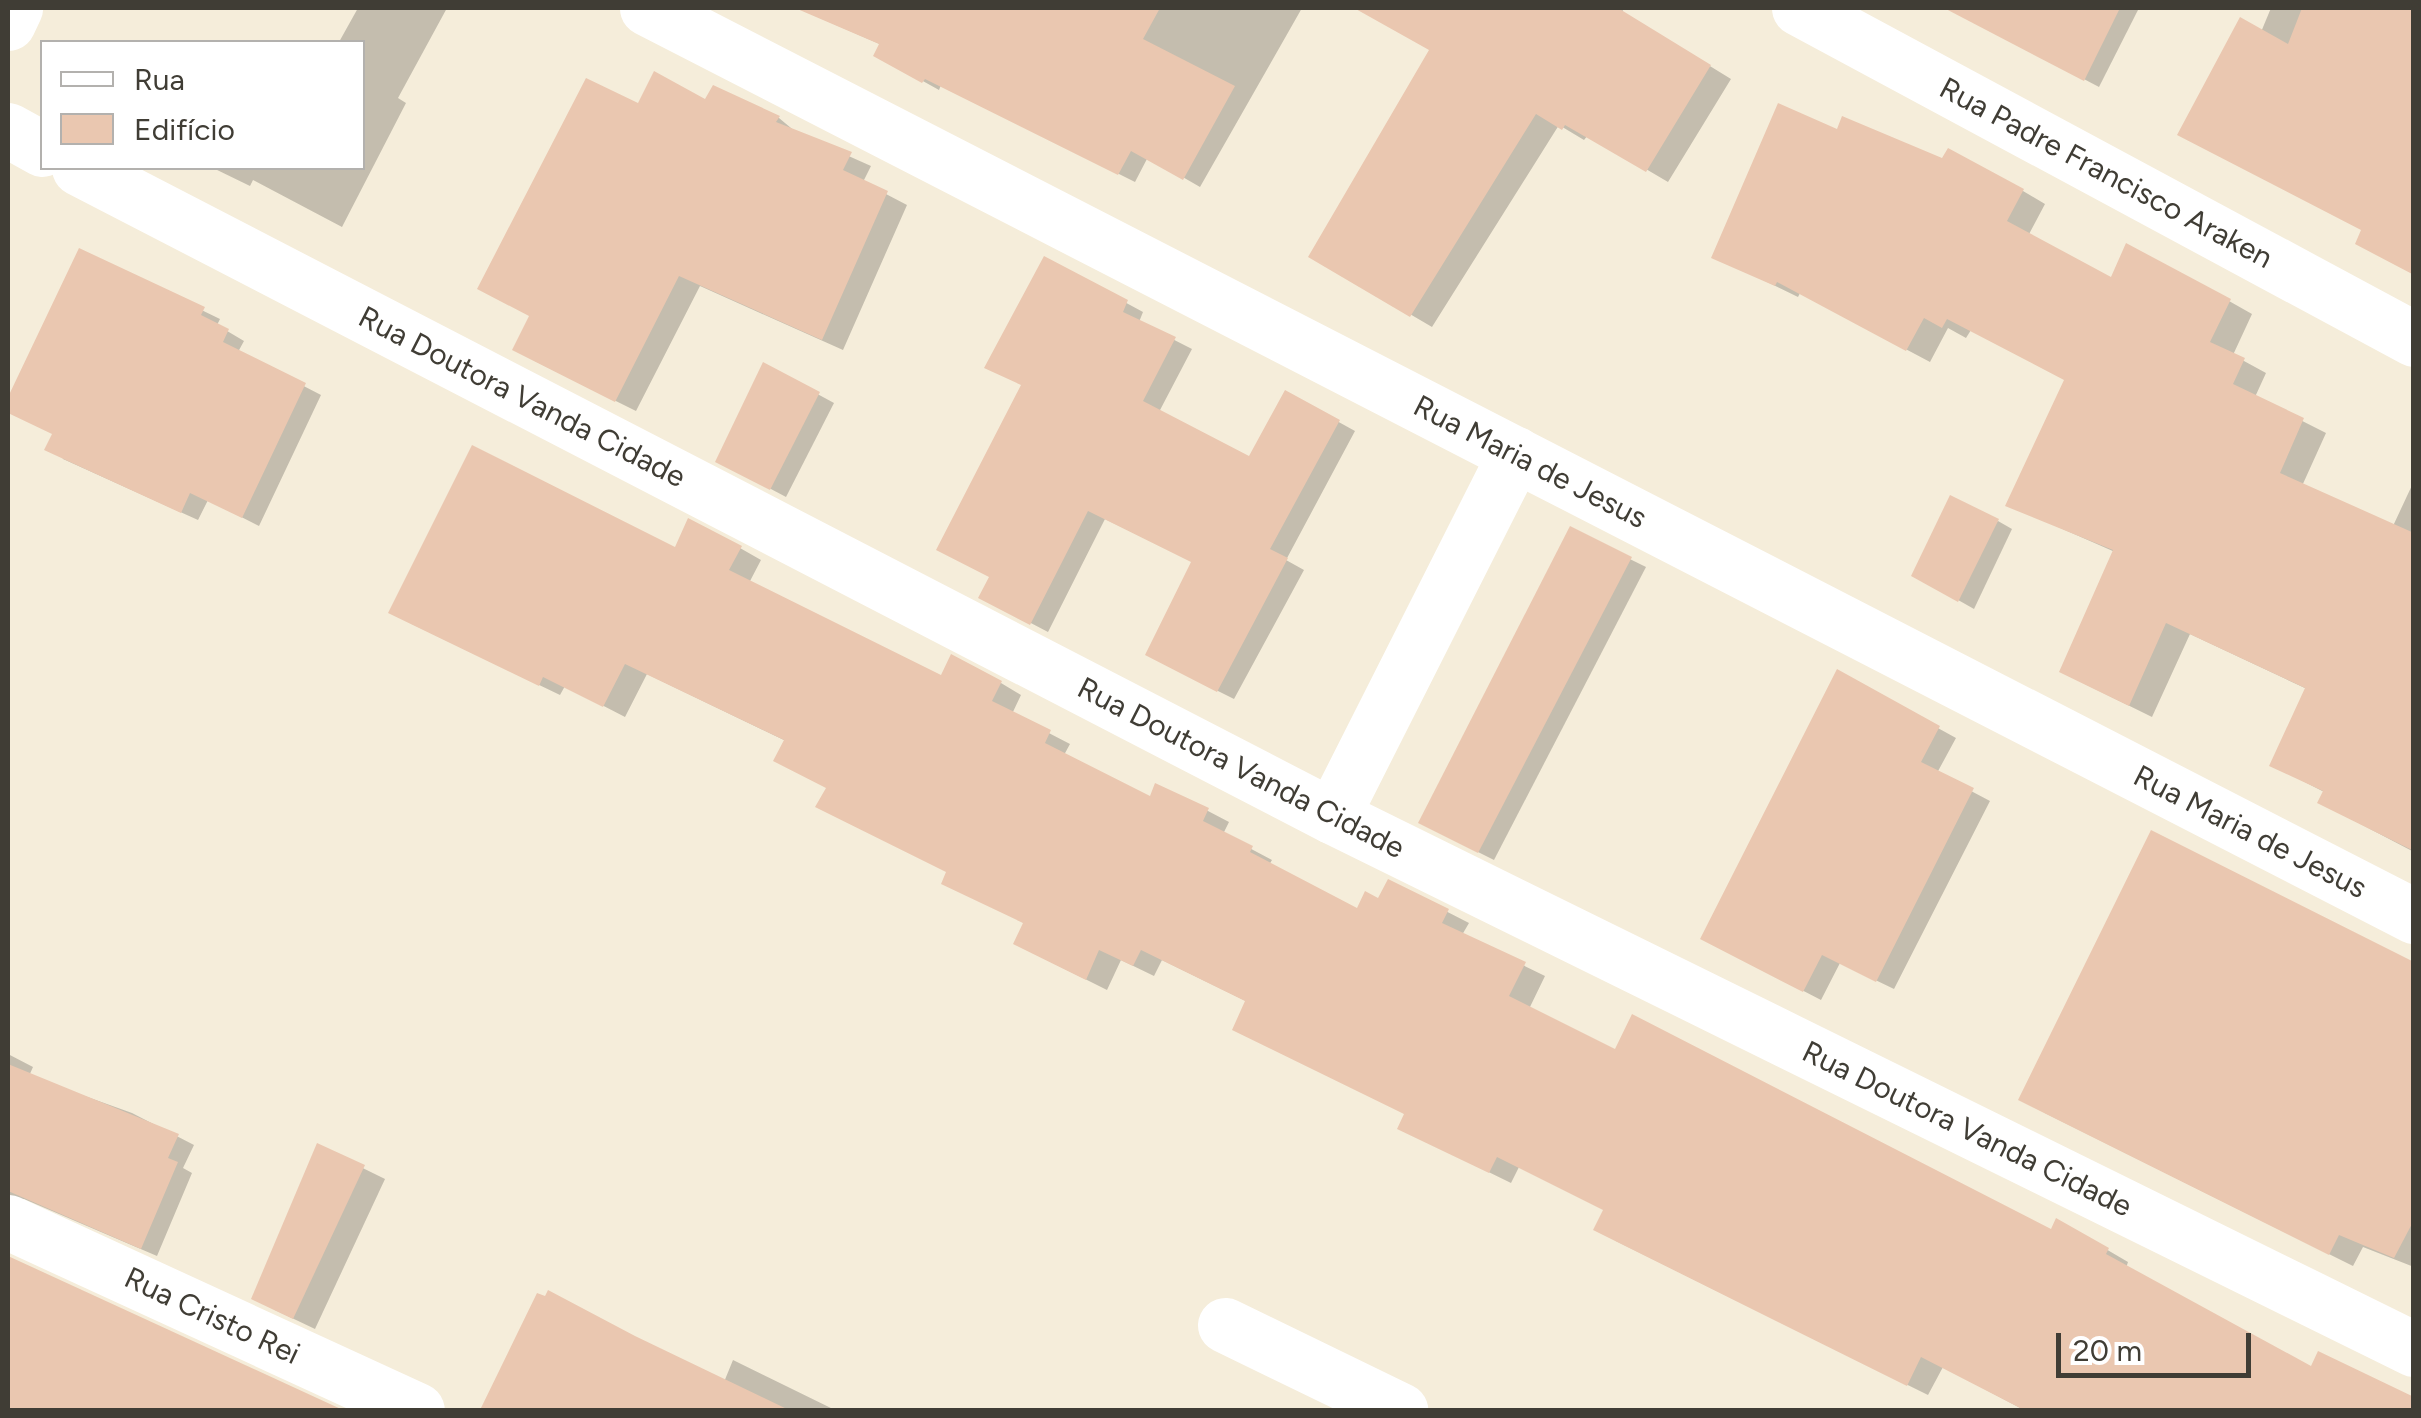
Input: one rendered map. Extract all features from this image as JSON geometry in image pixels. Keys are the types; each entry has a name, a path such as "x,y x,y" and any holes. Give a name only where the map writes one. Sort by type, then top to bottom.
{"street":[{"path":"8,22 16,8"},
{"name":"Rua Maria de Jesus","path":"647,8 2414,916"},
{"name":"Rua Padre Francisco Araken","path":"1808,10 2414,340"},
{"path":"8,130 40,147"},
{"name":"Rua Doutora Vanda Cidade","path":"83,170 1332,816 2414,1349"},
{"path":"1332,816 1515,454"},
{"name":"Rua Cristo Rei","path":"8,1222 417,1410"},
{"path":"1225,1325 1400,1410"}],"building":[{"path":"795,8 1160,8 1143,39 1235,86 1183,180 1131,151 1118,175 925,79 922,83 873,56 879,44"},
{"path":"1354,8 1618,8 1711,65 1646,172 1565,125 1562,130 1536,114 1410,317 1308,257 1429,50"},
{"path":"1944,8 2120,8 2084,81"},
{"path":"2302,8 2414,8 2414,275 2355,244 2361,230 2177,135 2240,17 2288,44"},
{"path":"654,71 705,99 713,85 780,116 776,122 852,152 843,170 888,191 822,340 679,276 615,402 512,350 529,316 477,289 586,78 638,103"},
{"path":"1778,103 1837,129 1842,116 1942,158 1948,148 2024,189 2007,221 2111,277 2126,243 2231,299 2210,342 2245,358 2233,384 2304,418 2280,473 2414,533 2414,851 2317,803 2323,791 2269,766 2305,688 2166,623 2129,706 2059,672 2113,550 2005,506 2064,380 1947,319 1942,328 1924,318 1906,351 1777,282 1775,286 1711,258"},
{"path":"79,248 205,307 201,315 229,329 223,342 306,383 242,518 190,493 181,513 44,450 52,434 8,413 8,397"},
{"path":"1044,256 1128,300 1123,312 1176,337 1143,401 1249,456 1285,390 1340,420 1270,549 1288,558 1217,692 1145,655 1191,562 1088,511 1030,625 978,598 989,577 936,550 1021,385 984,368"},
{"path":"763,362 820,392 770,490 715,462"},
{"path":"472,445 675,547 688,518 742,546 729,570 941,675 951,654 1002,681 992,701 1051,730 1045,743 1150,796 1155,783 1209,808 1203,821 1253,846 1250,852 1357,908 1365,891 1378,898 1388,879 1449,909 1442,923 1526,962 1509,996 1615,1049 1632,1014 2051,1229 2056,1218 2109,1248 2106,1254 2311,1366 2318,1351 2414,1397 2414,1410 2024,1410 1921,1357 1907,1386 1593,1230 1603,1210 1497,1157 1489,1173 1397,1129 1404,1114 1232,1030 1245,1001 1141,950 1133,966 1099,950 1086,980 1013,944 1023,923 941,884 946,872 815,807 826,788 773,761 784,740 625,664 603,707 543,677 539,686 388,613"},
{"path":"1950,495 1999,519 1958,602 1911,576"},
{"path":"1570,526 1632,557 1478,853 1418,823"},
{"path":"1837,669 1940,726 1921,762 1974,788 1876,982 1822,955 1803,992 1700,939"},
{"path":"2151,830 2414,962 2414,1220 2394,1258 2339,1235 2329,1255 2018,1100"},
{"path":"8,1064 179,1134 168,1158 178,1162 141,1249 8,1191"},
{"path":"317,1143 365,1165 293,1319 251,1299"},
{"path":"8,1256 343,1410 8,1410"},
{"path":"548,1290 789,1410 480,1410 537,1293 545,1296"}]}
